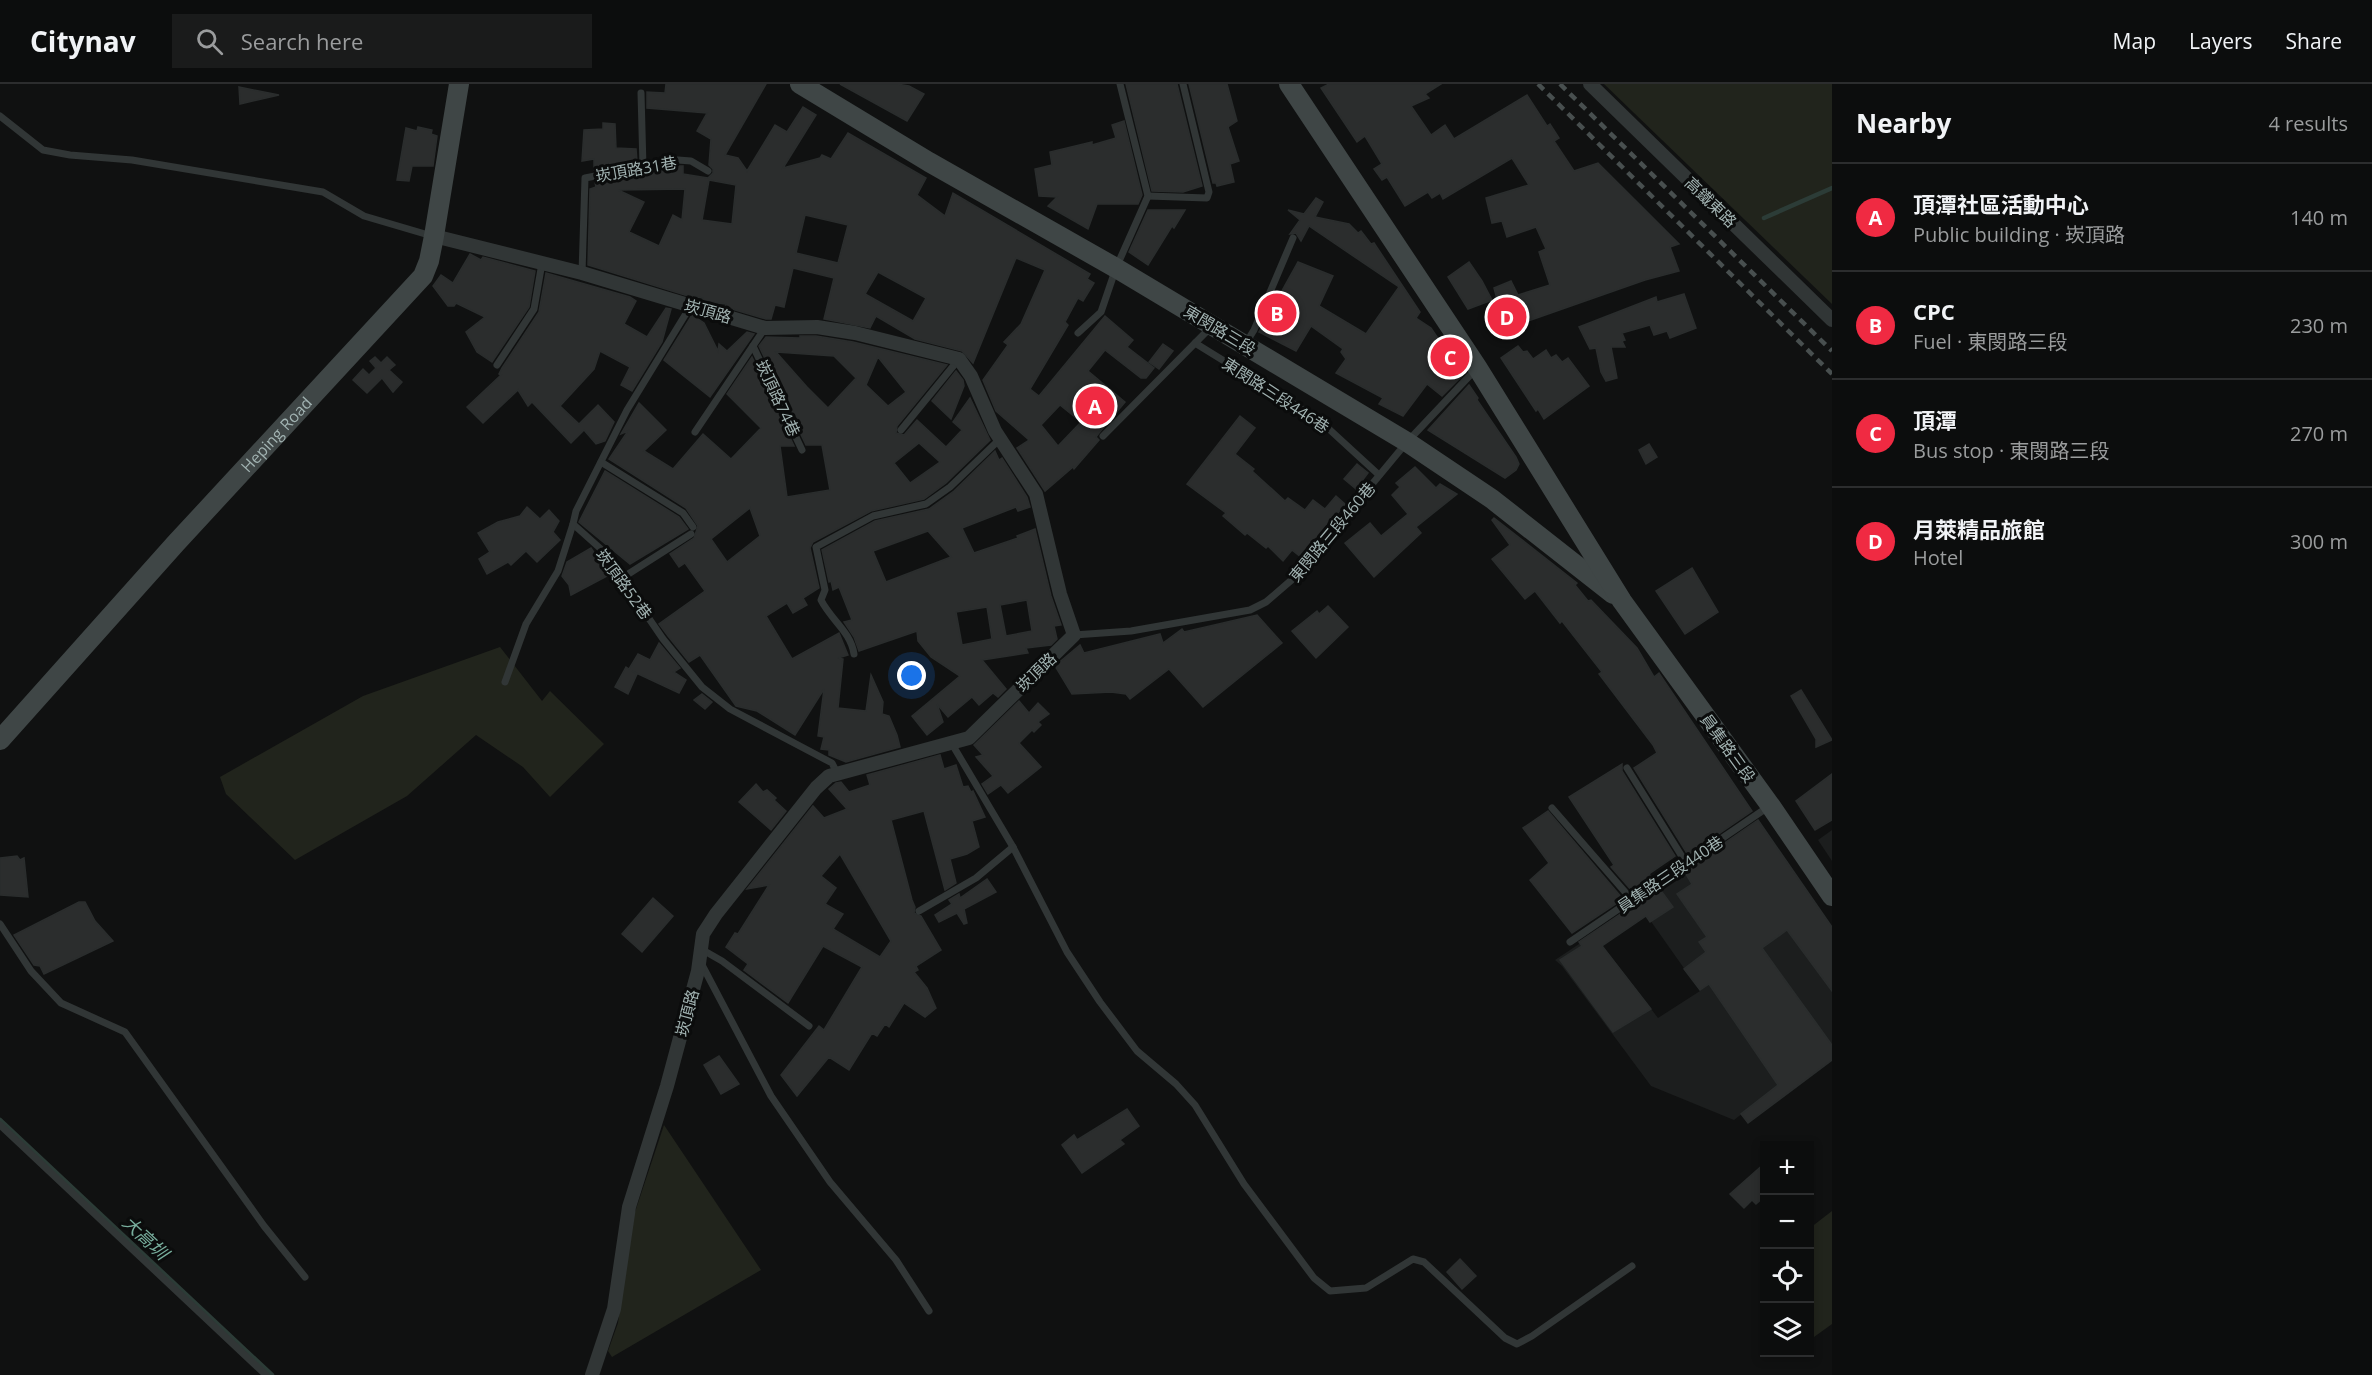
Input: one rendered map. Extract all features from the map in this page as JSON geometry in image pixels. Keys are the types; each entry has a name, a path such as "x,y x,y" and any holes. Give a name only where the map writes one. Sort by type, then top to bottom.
{"street":[{"name":"Heping Road","path":"0,740 176,543 423,276 429,261 434,236 459,84"},
{"name":"東閔路三段","path":"800,84 929,162 1116,268 1407,442 1492,499 1622,601"},
{"path":"1289,84 1478,367 1622,601"},
{"name":"高鐵東路","path":"1590,84 1832,320"},
{"name":"崁頂路","path":"434,236 582,273 765,328 817,327 855,333 959,359"},
{"path":"959,359 971,376 1000,439 1036,494 1059,594 1074,635"},
{"name":"員集路三段","path":"1622,601 1770,805 1832,896"},
{"name":"崁頂路","path":"592,1375 614,1309 629,1207 667,1086 704,934 723,905 816,788 829,776 969,738 1074,635"}],"lane":[{"path":"1078,333 1101,312 1116,268 1148,196 1120,84"},
{"path":"1148,196 1207,198 1209,192 1183,84"},
{"path":"640,93 643,167"},
{"path":"0,116 43,150 70,156 132,160 323,192 363,216 434,236"},
{"name":"崁頂路31巷","path":"582,273 585,177 678,160 691,161 708,171"},
{"path":"1245,345 1254,330 1293,238"},
{"path":"497,365 534,309 542,263"},
{"path":"505,682 526,624 558,571 576,511 627,410 690,307"},
{"path":"1103,436 1213,326"},
{"name":"崁頂路74巷","path":"695,432 765,328"},
{"name":"東閔路三段446巷","path":"1195,344 1318,419 1380,475"},
{"name":"崁頂路74巷","path":"753,346 802,450"},
{"path":"901,430 959,359"},
{"name":"東閔路三段460巷","path":"1074,635 1153,627 1250,610 1266,602 1295,577 1407,442 1478,367"},
{"path":"854,654 852,644 827,612 821,600 825,590 816,547 873,516 926,504 950,487 1000,439"},
{"path":"601,462 683,513 692,530 622,578"},
{"name":"崁頂路52巷","path":"573,524 602,550 663,639 702,687 730,709 832,764 837,773"},
{"path":"952,744 1013,847 1067,952 1100,1002 1137,1051 1176,1084 1195,1105 1244,1184 1314,1278 1330,1291 1366,1288 1413,1259 1424,1262 1505,1338 1517,1344 1632,1266"},
{"path":"1627,768 1686,863"},
{"name":"員集路三段440巷","path":"1570,942 1770,805"},
{"path":"1552,808 1632,900"},
{"path":"919,911 976,878 1013,847"},
{"path":"0,924 31,971 62,1004 125,1032 264,1226 305,1277"},
{"path":"700,955 722,961 809,1026"},
{"path":"700,955 771,1096 830,1182 896,1260 929,1311"},
{"path":"0,1125 266,1375"}],"shaded area":[{"path":"1604,84 1832,84 1832,304"},
{"path":"500,647 542,701 550,691 604,744 550,797 523,767 476,735 407,796 295,860 226,794 220,777 363,696"},
{"path":"1832,830 1832,861 1818,840"},
{"path":"1726,843 1832,991 1832,1043 1734,1120 1651,1086 1562,966 1555,960 1594,934 1658,1018 1700,991 1638,903"},
{"path":"664,1125 761,1270 612,1357 608,1351 618,1323 631,1224"},
{"path":"1832,1211 1832,1324 1814,1337 1814,1249 1814,1225"}],"building":[{"path":"666,84 766,84 725,155 738,158 747,171 775,125 787,132 803,107 816,115 783,168 820,158 822,155 831,159 848,133 926,178 917,195 945,216 953,193 1090,274 1087,279 1094,283 1083,301 1078,298 1065,322 1068,325 1030,389 1039,396 1105,316 1133,340 1127,347 1154,368 1146,378 1141,378 1105,350 1088,371 1125,402 1096,437 1099,440 1074,469 1073,467 1045,491 1017,448 1029,440 996,411 983,380 1008,345 1004,342 1021,324 1045,270 1016,258 973,363 962,351 915,339 876,316 870,328 824,319 834,278 793,268 784,307 775,305 771,319 766,319 725,307 726,304 709,302 702,300 703,298 685,295 588,265 590,189 596,187 595,182 678,166 683,166 683,174 708,178 713,173 709,165 711,139 697,131 707,113 647,108 647,92 665,93","holes":["709,180 736,185 732,224 702,220","685,189 682,220 673,215 659,246 629,232 644,202 618,190","805,215 848,225 838,263 796,253","878,272 926,298 913,321 865,294","1060,405 1081,422 1058,446 1041,425"]},
{"path":"840,84 897,84 909,86 924,94 907,121"},
{"path":"1126,84 1177,84 1202,186 1183,192 1152,191"},
{"path":"1189,84 1227,84 1237,121 1228,127 1239,161 1230,164 1234,182 1217,186 1213,183"},
{"path":"1329,84 1441,84 1425,94 1429,98 1411,106 1431,135 1445,125 1454,139 1527,95 1547,126 1550,124 1559,138 1554,141 1574,171 1598,163 1679,244 1670,247 1679,271 1645,280 1505,329 1494,288 1511,281 1518,295 1550,285 1539,252 1546,249 1536,227 1507,237 1502,221 1492,223 1486,198 1529,185 1512,158 1443,199 1440,193 1432,198 1428,192 1405,206 1387,177 1382,180 1374,169 1382,164 1365,136 1357,142 1321,88"},
{"path":"239,87 279,95 240,104"},
{"path":"1124,121 1142,195 1138,204 1097,204 1088,229 1048,206 1057,197 1039,196 1035,169 1052,165 1050,152 1092,142 1092,145 1116,138 1112,125"},
{"path":"603,123 615,124 616,148 636,149 637,162 594,170 594,159 582,161 584,130 603,129"},
{"path":"418,127 432,130 431,134 437,136 433,166 412,166 409,181 397,180 406,128 417,131"},
{"path":"1316,198 1323,202 1315,217 1349,224 1358,233 1361,231 1371,244 1374,243 1420,312 1416,318 1431,328 1463,375 1442,396 1427,384 1403,416 1379,404 1383,398 1336,373 1346,359 1341,352 1343,349 1311,326 1296,351 1259,332 1298,262 1333,276 1319,306 1366,334 1399,287 1309,226 1301,241 1296,233 1290,234 1300,220 1288,210 1304,214"},
{"path":"1148,210 1185,210 1174,228 1172,226 1148,265 1129,252"},
{"path":"470,254 481,260 483,257 535,271 529,307 492,362 477,352 466,332 485,317 456,303 454,306 448,306 433,286 441,275 453,283"},
{"path":"1469,262 1492,300 1468,309 1448,277"},
{"path":"546,273 630,297 636,301 624,324 647,337 666,308 671,309 662,342 632,391 621,385 630,367 600,351 594,369 560,406 579,424 598,405 614,422 605,441 596,444 584,430 571,443 532,402 528,406 518,390 483,423 467,407 501,375 499,374 502,368 539,312"},
{"path":"1684,294 1696,328 1670,338 1667,331 1654,335 1650,325 1622,333 1625,347 1611,347 1617,378 1606,381 1601,372 1596,348 1590,349 1579,327 1656,297 1657,302"},
{"path":"692,315 704,323 718,351 719,344 727,351 747,332 754,334 710,397 664,360"},
{"path":"800,336 816,336 853,342 947,365 897,426 896,433 904,435 917,420 946,447 962,430 953,422 970,398 990,440 946,483 924,499 871,511 813,542 810,548 819,588 803,598 807,605 793,613 787,603 766,616 792,659 839,633 848,655 838,658 843,659 838,708 866,711 871,675 883,702 882,714 889,716 900,747 846,762 829,755 829,750 821,749 824,737 818,736 824,689 795,735 757,711 736,706 700,655 689,662 668,636 659,624 705,591 685,563 679,567 670,554 694,538 698,526 686,508 609,459 628,431 621,434 639,403 666,430 644,451 673,469 703,434 731,459 761,428 727,394 752,357 794,446 780,446 787,497 830,490 822,445 806,445 759,346 766,337 800,338","holes":["776,352 834,356 856,378 828,408","878,357 906,392 888,406 866,385","919,443 940,462 910,483 894,463","750,508 760,536 727,562 711,539"]},
{"path":"1163,344 1173,351 1159,369 1149,362"},
{"path":"1518,346 1523,352 1527,351 1533,359 1546,350 1551,358 1556,355 1562,362 1568,358 1589,386 1544,419 1538,409 1536,411 1501,358"},
{"path":"375,357 381,363 387,357 395,365 389,370 402,382 393,392 382,378 367,393 353,380 363,369 369,375 376,368 370,361"},
{"path":"956,371 963,380 964,386 951,419 932,401"},
{"path":"1469,385 1519,464 1516,470 1505,478 1428,430"},
{"path":"1240,416 1255,428 1235,454 1254,469 1252,471 1285,501 1288,498 1305,510 1313,500 1325,509 1336,496 1345,504 1302,558 1292,550 1283,561 1268,546 1266,548 1247,533 1245,535 1223,516 1226,513 1187,484"},
{"path":"1649,444 1657,457 1646,464 1639,450"},
{"path":"995,451 999,460 1002,458 1027,497 1030,507 1018,511 1016,507 962,528 974,553 1018,538 1017,536 1035,529 1051,596 1061,625 1054,626 1057,639 1051,645 1026,648 1028,653 982,660 1006,689 998,697 993,693 979,705 972,697 948,717 937,704 943,722 927,735 912,716 960,676 931,657 918,641 917,631 859,651 854,637 844,622 852,620 839,587 833,590 831,581 829,582 822,550 875,521 929,509 954,491","holes":["928,531 951,557 886,582 873,551","1027,600 1032,631 1006,636 1000,605","987,607 992,639 962,645 956,612"]},
{"path":"1357,464 1368,473 1356,489 1344,479"},
{"path":"1415,467 1436,488 1440,484 1457,494 1416,527 1421,533 1374,577 1345,543 1370,523 1381,536 1408,514 1392,495 1400,487 1396,483"},
{"path":"605,471 679,517 688,529 630,564 579,522"},
{"path":"527,507 540,519 549,510 559,521 553,532 560,540 537,562 526,551 511,565 508,562 487,574 479,559 490,552 478,533 498,522 520,516"},
{"path":"1494,518 1577,583 1575,585 1588,601 1591,600 1637,648 1654,677 1659,673 1752,811 1688,855 1634,768 1657,753 1653,745 1599,674 1602,672 1562,621 1560,623 1535,591 1525,599 1492,559 1510,545 1492,520"},
{"path":"591,548 609,575 571,595 569,585 562,576 567,562"},
{"path":"1692,568 1718,612 1685,634 1656,591"},
{"path":"1328,606 1348,627 1316,658 1292,631 1317,611 1319,614"},
{"path":"1257,615 1282,643 1203,707 1169,669 1130,699 1126,694 1111,692 1072,694 1055,666 1080,645 1084,653 1160,634 1163,643 1182,629 1184,632"},
{"path":"659,643 680,668 674,672 686,680 679,693 632,671 637,674 628,694 615,687 626,667 629,669 638,654 650,660"},
{"path":"1801,690 1832,740 1816,747 1816,739 1791,696"},
{"path":"702,694 712,702 705,709 694,700"},
{"path":"1019,701 1029,713 1038,703 1049,714 1038,722 1041,725 1034,732 1032,730 1019,743 1041,767 1008,793 1001,785 988,794 982,784 993,776 976,757 983,755 974,745"},
{"path":"940,755 944,769 956,765 963,787 968,786 971,792 973,791 985,817 972,821 979,847 967,854 950,859 956,883 945,890 924,811 891,820 915,907 914,913 921,916 941,950 916,966 918,970 914,972 927,988 936,1008 925,1017 904,1003 889,1027 885,1024 877,1036 872,1033 849,1070 829,1057 797,1096 781,1075 819,1026 824,1030 862,967 823,946 788,1003 744,970 748,964 726,947 735,933 738,934 769,885 747,889 813,806 824,818 847,809 829,789 841,782 849,792 870,785 867,775","holes":["840,854 891,941 880,957 833,929 843,914 825,904 836,888 821,876"]},
{"path":"1622,764 1622,771 1675,856 1649,874 1653,879 1633,892 1611,867 1614,865 1569,797"},
{"path":"1832,774 1832,820 1815,830 1796,801"},
{"path":"756,784 763,792 767,790 776,798 774,800 786,811 771,830 739,802"},
{"path":"1548,811 1623,899 1572,933 1530,880 1549,863 1523,828"},
{"path":"1758,820 1832,927 1832,991 1787,930 1762,948 1832,1045 1832,1060 1748,1123 1741,1114 1778,1085 1709,984 1700,990 1684,969 1706,952 1699,942 1707,937 1677,894 1692,884 1684,871"},
{"path":"17,856 20,860 24,858 28,897 0,895 0,858"},
{"path":"987,879 996,892 964,909 967,923 964,924 957,913 939,922 935,915 952,904 949,900 959,894 960,898"},
{"path":"1659,888 1673,907 1650,922 1646,916 1602,946 1651,1009 1613,1032 1560,960 1582,946 1579,942"},
{"path":"653,898 673,916 642,952 622,934"},
{"path":"79,902 85,902 95,921 113,941 44,974 40,966 34,965 14,935"},
{"path":"719,1056 739,1084 721,1094 704,1065"},
{"path":"1127,1109 1139,1126 1120,1140 1124,1144 1082,1173 1062,1145 1074,1135 1077,1140"},
{"path":"1760,1168 1760,1200 1756,1204 1752,1200 1744,1208 1730,1194"},
{"path":"1460,1259 1476,1276 1462,1289 1447,1272"}],"waterway":[{"path":"1764,218 1832,188"},
{"name":"大高圳","path":"0,1120 272,1375"}],"railway":[{"path":"1538,84 1832,374"},
{"path":"1560,84 1832,351"}],"place":[{"name":"CPC","path":"1277,313"},
{"name":"月萊精品旅館","path":"1507,317"},
{"name":"頂潭","path":"1450,357"},
{"name":"頂潭社區活動中心","path":"1095,406"}]}
